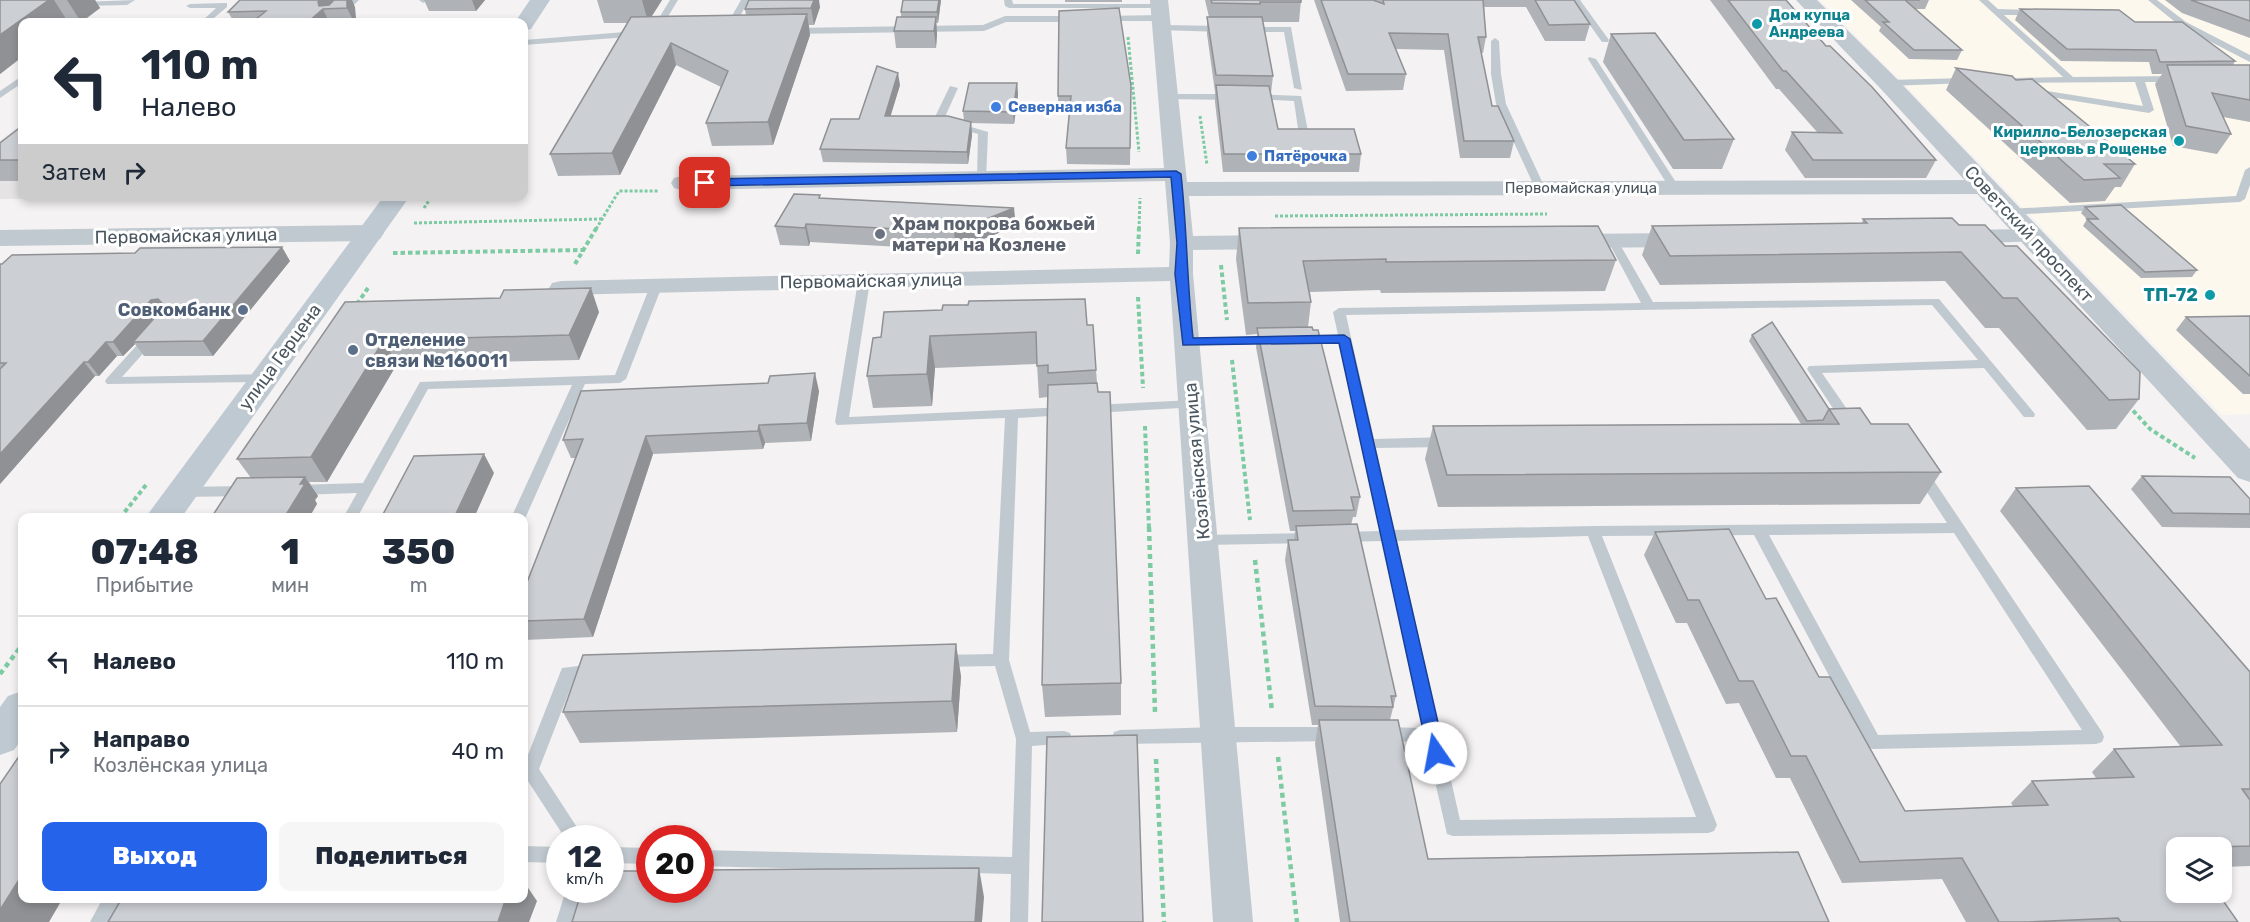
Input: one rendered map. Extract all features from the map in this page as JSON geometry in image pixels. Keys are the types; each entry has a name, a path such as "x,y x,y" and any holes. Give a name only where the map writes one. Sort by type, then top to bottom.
{"main road":[{"path":"528,21 540,0"},
{"name":"улица Герцена","path":"166,513 265,378 387,244 397,201"},
{"path":"0,738 18,713"}],"street":[{"name":"Советский проспект","path":"1806,0 1888,82 2250,470"},
{"name":"Козлёнская улица","path":"1160,13 1182,243 1181,274 1233,922"},
{"name":"Первомайская улица","path":"682,183 1141,175 1177,181 1540,188 1986,187"},
{"path":"1935,237 2032,236"},
{"name":"Первомайская улица","path":"0,238 387,244"},
{"path":"1541,242 1708,240"},
{"path":"1182,243 1302,242"},
{"name":"Первомайская улица","path":"561,288 1181,274"}],"lane":[{"path":"69,4 127,3 131,0"},
{"path":"336,18 355,0"},
{"path":"655,31 674,0"},
{"path":"728,31 745,0"},
{"path":"1008,0 1009,6 1047,4 1160,13 1288,29 1299,88"},
{"path":"1576,0 1605,40"},
{"path":"1983,0 2071,80"},
{"path":"2152,0 2183,24 2250,59 2250,70"},
{"path":"190,6 224,5 209,18"},
{"path":"1996,12 2041,12"},
{"path":"1093,19 1126,18 1160,13"},
{"path":"786,31 984,28 1005,19 1082,19"},
{"path":"528,28 665,31"},
{"path":"717,31 739,31"},
{"path":"1495,40 1496,74 1501,104 1540,188"},
{"path":"1592,59 1674,188"},
{"path":"2048,94 2149,110 2139,79"},
{"path":"2004,81 2184,79"},
{"path":"1888,82 1981,81"},
{"path":"0,95 18,82"},
{"path":"952,88 938,121 983,132 982,178"},
{"path":"1168,97 1298,98 1304,136"},
{"path":"2009,212 2240,199 2250,170"},
{"path":"1613,241 1649,306"},
{"path":"864,281 842,422 1193,404"},
{"path":"353,513 424,385 620,379 656,286"},
{"path":"1593,531 1708,825 1453,828 1339,312 1935,301 2029,414"},
{"path":"159,328 111,381 265,378"},
{"path":"1187,342 1344,339"},
{"path":"1844,433 1856,433 1813,369 1987,364"},
{"path":"520,513 580,381"},
{"path":"1012,414 1001,660 1024,739 1020,922"},
{"path":"1368,444 1463,442"},
{"path":"1759,530 1872,742 2096,737 1914,460"},
{"path":"284,490 368,488"},
{"path":"181,492 260,490"},
{"path":"1204,540 1593,531 1959,528"},
{"path":"919,661 1001,660"},
{"path":"566,825 530,770 568,673 613,667"},
{"path":"1107,737 1275,733 1432,735"},
{"path":"1024,739 1084,738"},
{"path":"528,854 546,855"},
{"path":"714,858 1021,866"},
{"path":"99,922 111,903"},
{"path":"565,922 571,903"}],"path":[{"path":"1126,18 1141,175 1137,275 1164,922"},
{"path":"561,288 619,191 659,191 661,184 682,183"},
{"path":"408,230 429,201"},
{"path":"414,223 602,219"},
{"path":"1218,243 1297,922"},
{"path":"388,261 387,244 584,249"},
{"path":"354,309 374,280"},
{"path":"0,674 18,650"}],"shaded area":[{"path":"1820,0 2250,0 2250,414 2222,415 1902,82"},
{"path":"18,127 18,199 0,199 0,141"}],"building":[{"path":"0,0 49,0 24,18 18,18 18,22 0,35"},
{"path":"240,0 320,0 319,6 329,5 334,0 347,0 347,8 323,9 313,18 257,18 266,11 228,12"},
{"path":"749,0 814,0 811,8 745,9"},
{"path":"903,0 939,0 937,12 901,12"},
{"path":"1211,0 1301,0 1301,2 1212,3"},
{"path":"1321,0 1373,0 1384,4 1383,0 1483,0 1486,37 1478,37 1492,106 1498,106 1514,141 1464,141 1448,34 1389,33 1406,74 1348,74"},
{"path":"1535,0 1574,0 1590,24 1549,25"},
{"path":"1728,0 1786,0 1826,46 1830,46 1872,87 1936,160 1813,160 1792,132 1842,133 1786,71 1783,71"},
{"path":"1865,0 1905,0 1962,50 1914,50 1883,22 1889,22"},
{"path":"2191,0 2250,0 2250,21"},
{"path":"1119,8 1131,86 1130,148 1066,148 1071,96 1058,96 1059,11"},
{"path":"2020,9 2119,10 2135,22 2182,22 2235,61 2160,62 2156,50 2067,49"},
{"path":"807,14 768,122 706,123 728,71 671,43 612,153 550,154 631,17"},
{"path":"897,17 936,17 934,31 894,31"},
{"path":"1207,17 1262,17 1273,76 1216,75"},
{"path":"1655,33 1734,139 1684,140 1611,34"},
{"path":"2167,65 2250,65 2250,100 2212,93 2231,134 2186,126"},
{"path":"877,66 898,73 885,116 948,116 971,122 967,152 820,149 831,119 859,119"},
{"path":"1956,68 2012,76 2016,80 2032,79 2135,164 2104,164 2120,178 2084,180"},
{"path":"969,83 1017,83 1013,112 963,111"},
{"path":"1216,85 1269,86 1278,129 1354,129 1361,154 1224,154"},
{"path":"18,129 18,160 0,160 0,143"},
{"path":"794,194 820,195 819,198 1014,208 954,232 806,224 805,228 775,226"},
{"path":"2121,205 2197,270 2145,272 2087,219 2098,219 2085,207"},
{"path":"1952,218 1959,225 1985,225 2005,246 2017,246 2140,372 2139,399 2109,400 2017,298 2003,298 1961,252 1670,256 1652,226 1867,223 1863,219"},
{"path":"1598,226 1616,260 1303,261 1311,302 1248,303 1239,228"},
{"path":"282,247 203,341 133,342 165,306 158,299 151,300 113,342 106,342 88,362 84,362 0,454 0,369 6,363 0,363 0,264 12,255 135,253 140,248"},
{"path":"591,288 569,335 384,340 311,457 237,459 345,302 500,298 504,290"},
{"path":"1085,299 1087,325 1093,325 1096,370 1048,373 1048,365 1037,366 1036,332 930,336 927,374 867,376 873,338 881,337 884,312 942,310 943,305 968,305 969,301"},
{"path":"2250,316 2250,376 2186,317"},
{"path":"1772,322 1829,409 1823,420 1807,421 1752,335"},
{"path":"1312,327 1313,330 1318,330 1360,497 1351,497 1354,510 1293,511 1257,328"},
{"path":"815,373 807,423 759,425 758,431 646,436 584,619 528,621 528,580 583,439 563,440 581,391 768,383 770,376"},
{"path":"1097,383 1098,392 1110,392 1121,683 1042,685 1048,385"},
{"path":"1860,408 1871,424 1908,424 1941,472 1447,475 1433,426 1839,424 1829,409"},
{"path":"484,454 456,513 384,513 414,456"},
{"path":"2142,476 2230,477 2250,499 2250,514 2173,513"},
{"path":"305,477 300,484 305,484 287,513 214,513 237,478"},
{"path":"2089,486 2250,672 2250,789 2242,789 2250,800 2250,846 2232,846 2232,837 2166,837 2166,903 2225,903 2238,922 2121,922 2118,918 1999,922 1962,858 1860,862 1806,756 1791,756 1753,681 1739,681 1699,600 1688,600 1655,532 1729,529 1766,599 1776,598 1819,677 1830,677 1905,811 2048,805 2032,781 2134,777 2114,749 2222,745 2016,488"},
{"path":"1357,524 1396,696 1391,696 1393,707 1315,706 1288,540 1298,540 1296,526"},
{"path":"956,644 952,701 563,712 583,655"},
{"path":"1319,720 1398,720 1428,859 1798,852 1829,922 1350,922"},
{"path":"1137,735 1143,922 1042,922 1047,737"},
{"path":"18,758 18,881 0,910 0,784"},
{"path":"979,868 975,922 572,922 578,903 624,903 624,871 636,871 636,903 714,903 714,870"},
{"path":"119,903 504,903 498,922 108,922"}],"place":[{"name":"Дом купца Андреева","path":"1757,24"},
{"name":"Северная изба","path":"996,107"},
{"name":"Кирилло-Белозерская церковь в Рощенье","path":"2179,141"},
{"name":"Пятёрочка","path":"1252,156"},
{"name":"Храм покрова божьей матери на Козлене","path":"880,234"},
{"name":"ТП-72","path":"2210,295"},
{"name":"Совкомбанк","path":"243,310"},
{"name":"Отделение связи №160011","path":"353,350"}],"route":[{"path":"705,183 1176,174 1187,342 1344,339 1436,753"}]}
